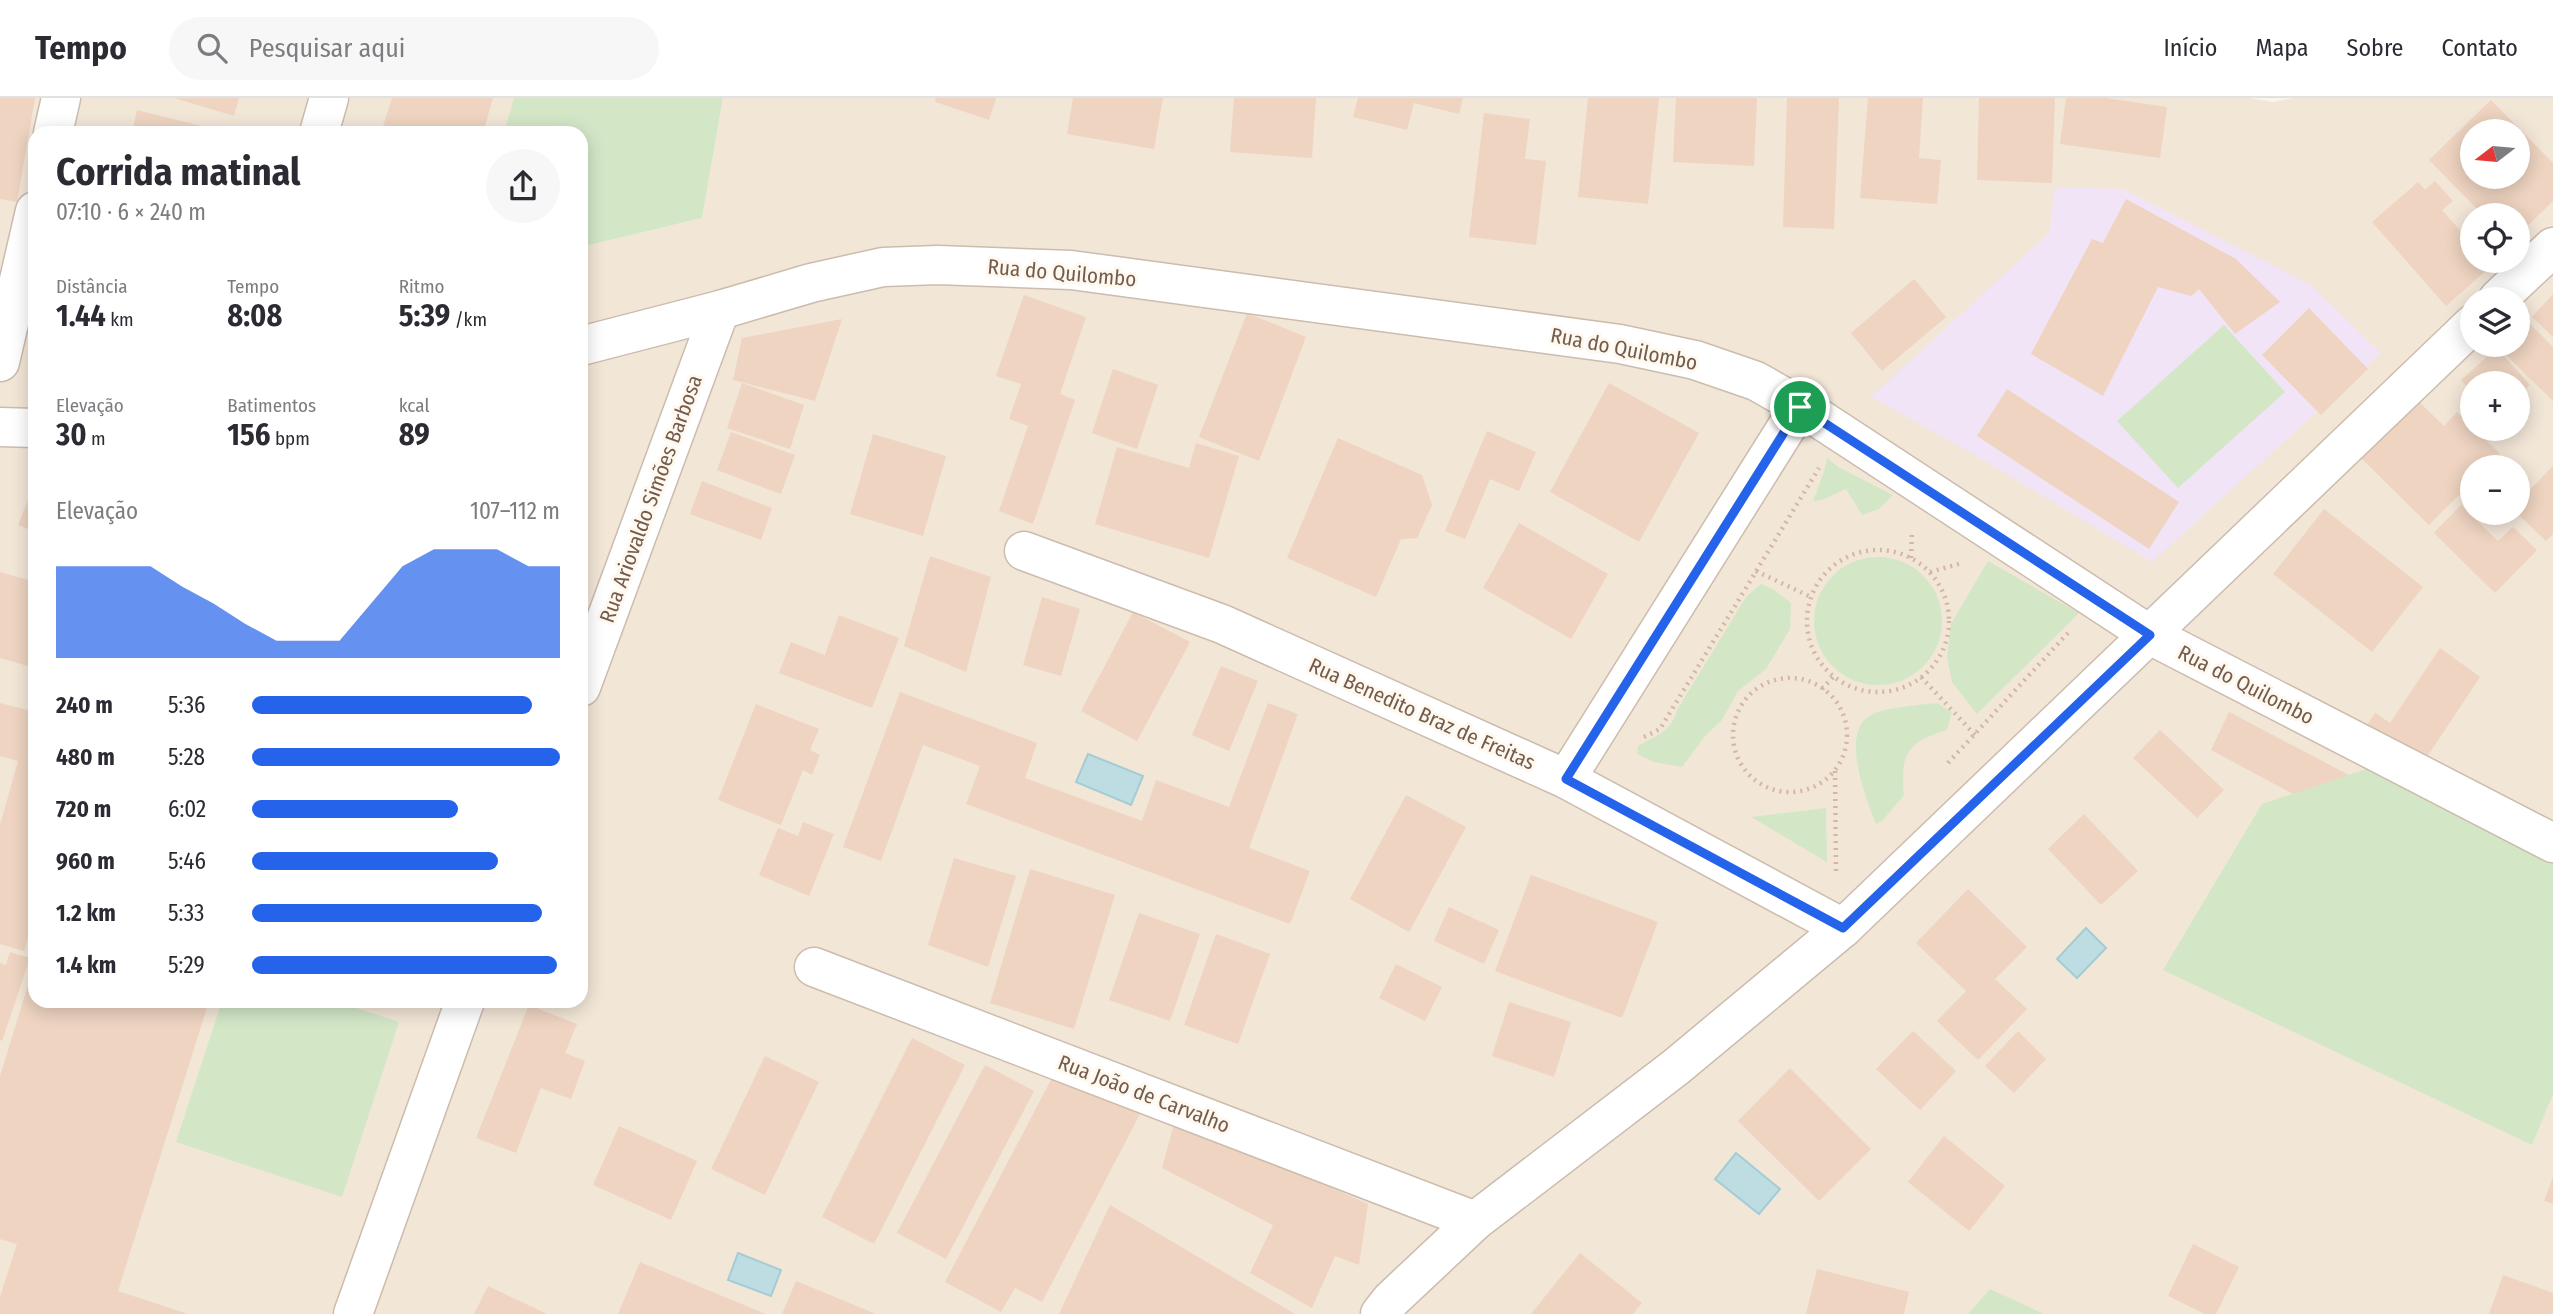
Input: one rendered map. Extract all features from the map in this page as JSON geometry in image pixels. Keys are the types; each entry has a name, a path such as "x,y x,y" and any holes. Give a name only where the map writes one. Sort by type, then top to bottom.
{"street":[{"path":"55,126 61,98"},
{"path":"320,126 329,98"},
{"path":"0,362 28,241"},
{"path":"2511,287 2553,247"},
{"name":"Rua do Quilombo","path":"588,344 811,283 884,267 938,265 1071,270 1620,344 1695,360 1756,381 1800,407 2150,635 2553,843"},
{"name":"Rua Ariovaldo Simões Barbosa","path":"588,668 720,310"},
{"path":"1380,1314 1391,1300 1475,1221 1676,1067 1843,928 2460,337"},
{"path":"1566,779 1800,407"},
{"path":"0,427 28,428"},
{"name":"Rua Benedito Braz de Freitas","path":"1024,551 1222,624 1566,779 1843,928"},
{"name":"Rua João de Carvalho","path":"814,967 1475,1221"},
{"path":"353,1314 462,1008"}],"path":[{"path":"1637,741 1660,729 1820,466"},
{"path":"1865,551 1890,551 1911,558 1929,572 1942,589 1948,611 1949,634 1941,656 1922,677 1909,686 1888,692 1865,692 1834,676 1811,645 1807,621 1811,597 1824,575 1843,559 1865,551"},
{"path":"1756,571 1811,597"},
{"path":"1947,764 2078,623"},
{"path":"1822,690 1834,676"},
{"path":"1922,677 1975,735"},
{"path":"1794,678 1813,683 1840,708 1846,726 1846,745 1835,769 1829,778 1813,788 1795,792 1776,791 1759,783 1745,771 1736,754 1736,717 1745,700 1758,688 1775,680 1794,678"},
{"path":"1835,769 1836,882 1845,872"}],"shaded area":[{"path":"0,98 517,98 508,126 28,126 28,1008 588,1008 588,245 702,218 723,98 2250,98 2273,102 2293,98 2553,98 2553,1314 0,1314"},
{"path":"2055,187 2123,189 2310,284 2381,353 2152,562 1968,451 1871,397 2049,233"}],"green space":[{"path":"514,98 723,98 702,218 588,245 588,126 506,126"},
{"path":"2224,325 2285,392 2178,488 2117,421"},
{"path":"1827,458 1838,467 1893,495 1879,509 1862,515 1846,489 1822,500 1813,501"},
{"path":"1878,557 1903,562 1923,576 1937,596 1942,621 1937,646 1923,666 1903,680 1878,685 1853,680 1833,666 1819,646 1814,621 1819,596 1833,576 1853,562"},
{"path":"1988,561 2079,613 1977,714 1952,682 1947,657 1951,624"},
{"path":"1761,584 1773,589 1791,603 1790,629 1766,669 1738,691 1722,720 1705,736 1682,767 1654,762 1637,754 1638,746 1662,732 1671,723 1746,597"},
{"path":"1937,703 1952,712 1947,730 1923,739 1909,752 1903,769 1904,795 1883,820 1876,824 1858,765 1857,734 1863,722 1873,714 1887,710"},
{"path":"2372,767 2553,861 2553,1094 2532,1145 2163,970 2262,804"},
{"path":"1826,808 1827,862 1751,817"},
{"path":"220,1008 356,1008 399,1022 342,1197 176,1142"},
{"path":"1990,1289 2044,1314 1968,1314"}],"water":[{"path":"1088,754 1143,776 1131,805 1076,782"},
{"path":"2086,928 2106,948 2077,978 2057,959"},
{"path":"1736,1153 1780,1189 1759,1214 1715,1179"},
{"path":"738,1253 781,1270 771,1296 728,1280"}],"building":[{"path":"0,98 35,98 28,126 17,202 0,199"},
{"path":"174,98 239,98 234,116"},
{"path":"392,98 493,98 485,126 383,126"},
{"path":"936,98 996,98 989,120 935,102"},
{"path":"1073,98 1163,98 1154,149 1067,134"},
{"path":"1234,98 1316,98 1312,158 1230,152"},
{"path":"1358,98 1463,98 1459,114 1414,103 1407,130 1353,117"},
{"path":"1588,98 1659,98 1648,204 1578,197"},
{"path":"1676,98 1757,98 1754,166 1673,162"},
{"path":"1787,98 1839,98 1834,229 1783,227"},
{"path":"1868,98 1923,98 1919,158 1941,160 1937,204 1860,198"},
{"path":"1979,98 2055,98 2052,183 1977,180"},
{"path":"2066,98 2106,98 2167,107 2160,158 2060,144"},
{"path":"2491,100 2510,119 2471,119"},
{"path":"137,110 202,126 134,126"},
{"path":"1484,113 1530,119 1525,159 1546,161 1536,245 1469,237"},
{"path":"2460,130 2460,189 2530,189 2530,140 2553,163 2553,201 2530,223 2530,203 2471,203 2429,160"},
{"path":"2435,181 2453,201 2442,210 2460,230 2460,273 2483,273 2467,287 2460,287 2460,294 2446,306 2372,222 2418,182 2425,190"},
{"path":"2126,199 2236,259 2280,302 2235,334 2199,289 2191,296 2158,287 2103,396 2031,354 2092,239 2103,243"},
{"path":"1914,279 1946,317 1882,371 1851,333"},
{"path":"2553,294 2553,337 2532,317"},
{"path":"1024,295 1086,317 1060,394 1075,400 1033,524 999,511 1028,426 1009,419 1021,384 996,376"},
{"path":"2309,308 2368,369 2321,415 2262,355"},
{"path":"1247,313 1306,337 1259,461 1199,437"},
{"path":"842,319 815,401 733,380 742,338"},
{"path":"2530,324 2553,347 2553,401 2530,378 2530,371 2522,371 2508,357 2530,357"},
{"path":"2487,357 2505,357 2518,371 2471,371"},
{"path":"1113,369 1158,385 1137,449 1092,433"},
{"path":"742,383 804,405 790,449 727,428"},
{"path":"1609,383 1699,433 1639,542 1550,492"},
{"path":"2007,389 2179,502 2149,549 1977,436"},
{"path":"2416,399 2444,426 2457,412 2460,415 2460,441 2487,441 2500,454 2460,455 2460,494 2429,525 2360,457"},
{"path":"1487,431 1536,452 1519,491 1490,479 1465,539 1445,531"},
{"path":"731,432 795,455 781,494 717,470"},
{"path":"873,434 946,456 923,536 850,514"},
{"path":"1338,438 1422,475 1432,505 1417,538 1401,539 1376,597 1287,558"},
{"path":"1196,443 1239,456 1209,558 1095,524 1117,447 1189,468"},
{"path":"2553,466 2553,534 2546,541 2529,525 2530,490"},
{"path":"702,481 772,508 761,540 690,514"},
{"path":"28,500 28,529 18,525"},
{"path":"2460,506 2460,525 2482,525 2498,541 2513,527 2537,550 2495,593 2434,533"},
{"path":"2324,509 2423,587 2372,652 2273,574"},
{"path":"1519,523 1608,574 1571,639 1483,588"},
{"path":"930,556 991,577 966,672 904,646"},
{"path":"0,572 28,580 28,666 0,658"},
{"path":"1042,597 1080,609 1061,676 1023,665"},
{"path":"1133,612 1190,642 1137,741 1081,711"},
{"path":"839,615 899,638 872,708 779,673 791,642 825,655"},
{"path":"2440,648 2480,677 2421,766 2365,728 2375,713 2390,723"},
{"path":"1221,666 1258,681 1229,751 1192,735"},
{"path":"900,692 1037,743 1025,778 1142,821 1156,780 1229,807 1268,703 1298,714 1249,848 1310,871 1290,924 966,804 980,766 923,745 881,861 843,847"},
{"path":"0,703 28,710 28,937 24,951 0,944 0,825 18,761 0,756"},
{"path":"756,704 819,729 810,750 820,755 812,775 803,770 781,825 718,800"},
{"path":"2229,712 2349,775 2293,794 2211,750"},
{"path":"2160,730 2224,790 2197,818 2133,758"},
{"path":"1406,795 1466,827 1409,932 1350,899"},
{"path":"2084,814 2138,871 2101,905 2048,849"},
{"path":"803,822 834,834 809,896 759,875 778,828 798,836"},
{"path":"954,858 1016,876 988,967 928,945"},
{"path":"1030,869 1115,895 1074,1029 990,1003"},
{"path":"1531,875 1658,922 1622,1018 1495,971"},
{"path":"1968,889 2027,947 1995,979 2027,1009 1978,1060 1937,1021 1966,991 1916,943"},
{"path":"1449,907 1499,930 1484,964 1434,941"},
{"path":"1139,913 1200,934 1170,1021 1109,1000"},
{"path":"1216,934 1270,954 1238,1044 1184,1025"},
{"path":"10,952 28,957 2,1041 0,963 6,965"},
{"path":"1396,964 1442,987 1425,1021 1379,998"},
{"path":"28,985 28,1008 207,1008 118,1291 188,1314 0,1314 0,1297 17,1244 0,1239 0,1076"},
{"path":"1509,1002 1571,1022 1554,1077 1492,1056"},
{"path":"528,1008 537,1008 577,1024 565,1053 585,1061 571,1099 541,1088 516,1153 476,1138"},
{"path":"1913,1031 1956,1071 1920,1110 1876,1069"},
{"path":"2018,1031 2046,1059 2014,1093 1985,1066"},
{"path":"912,1038 965,1065 874,1244 822,1217"},
{"path":"765,1056 819,1082 765,1195 711,1169"},
{"path":"985,1065 1034,1091 946,1259 897,1233"},
{"path":"1790,1068 1871,1149 1819,1201 1738,1121"},
{"path":"1056,1070 1140,1114 1042,1302 1015,1288 1001,1312 945,1282"},
{"path":"1175,1120 1368,1204 1359,1265 1335,1256 1312,1308 1250,1273 1273,1225 1162,1168"},
{"path":"619,1126 697,1161 671,1220 593,1185"},
{"path":"1944,1136 2005,1186 1969,1231 1908,1182"},
{"path":"2553,1177 2553,1204 2544,1201"},
{"path":"1110,1205 1295,1314 1059,1314"},
{"path":"2193,1244 2239,1267 2216,1314 2205,1314 2168,1296"},
{"path":"1580,1253 1642,1303 1633,1314 1531,1314"},
{"path":"640,1262 766,1314 618,1314"},
{"path":"1817,1269 1909,1292 1904,1314 1806,1314"},
{"path":"2503,1275 2553,1293 2553,1314 2489,1314"},
{"path":"796,1281 876,1314 782,1314"},
{"path":"488,1286 547,1314 474,1314"}],"route":[{"path":"1800,407 2150,635 1843,928 1566,779 1800,407"}]}
